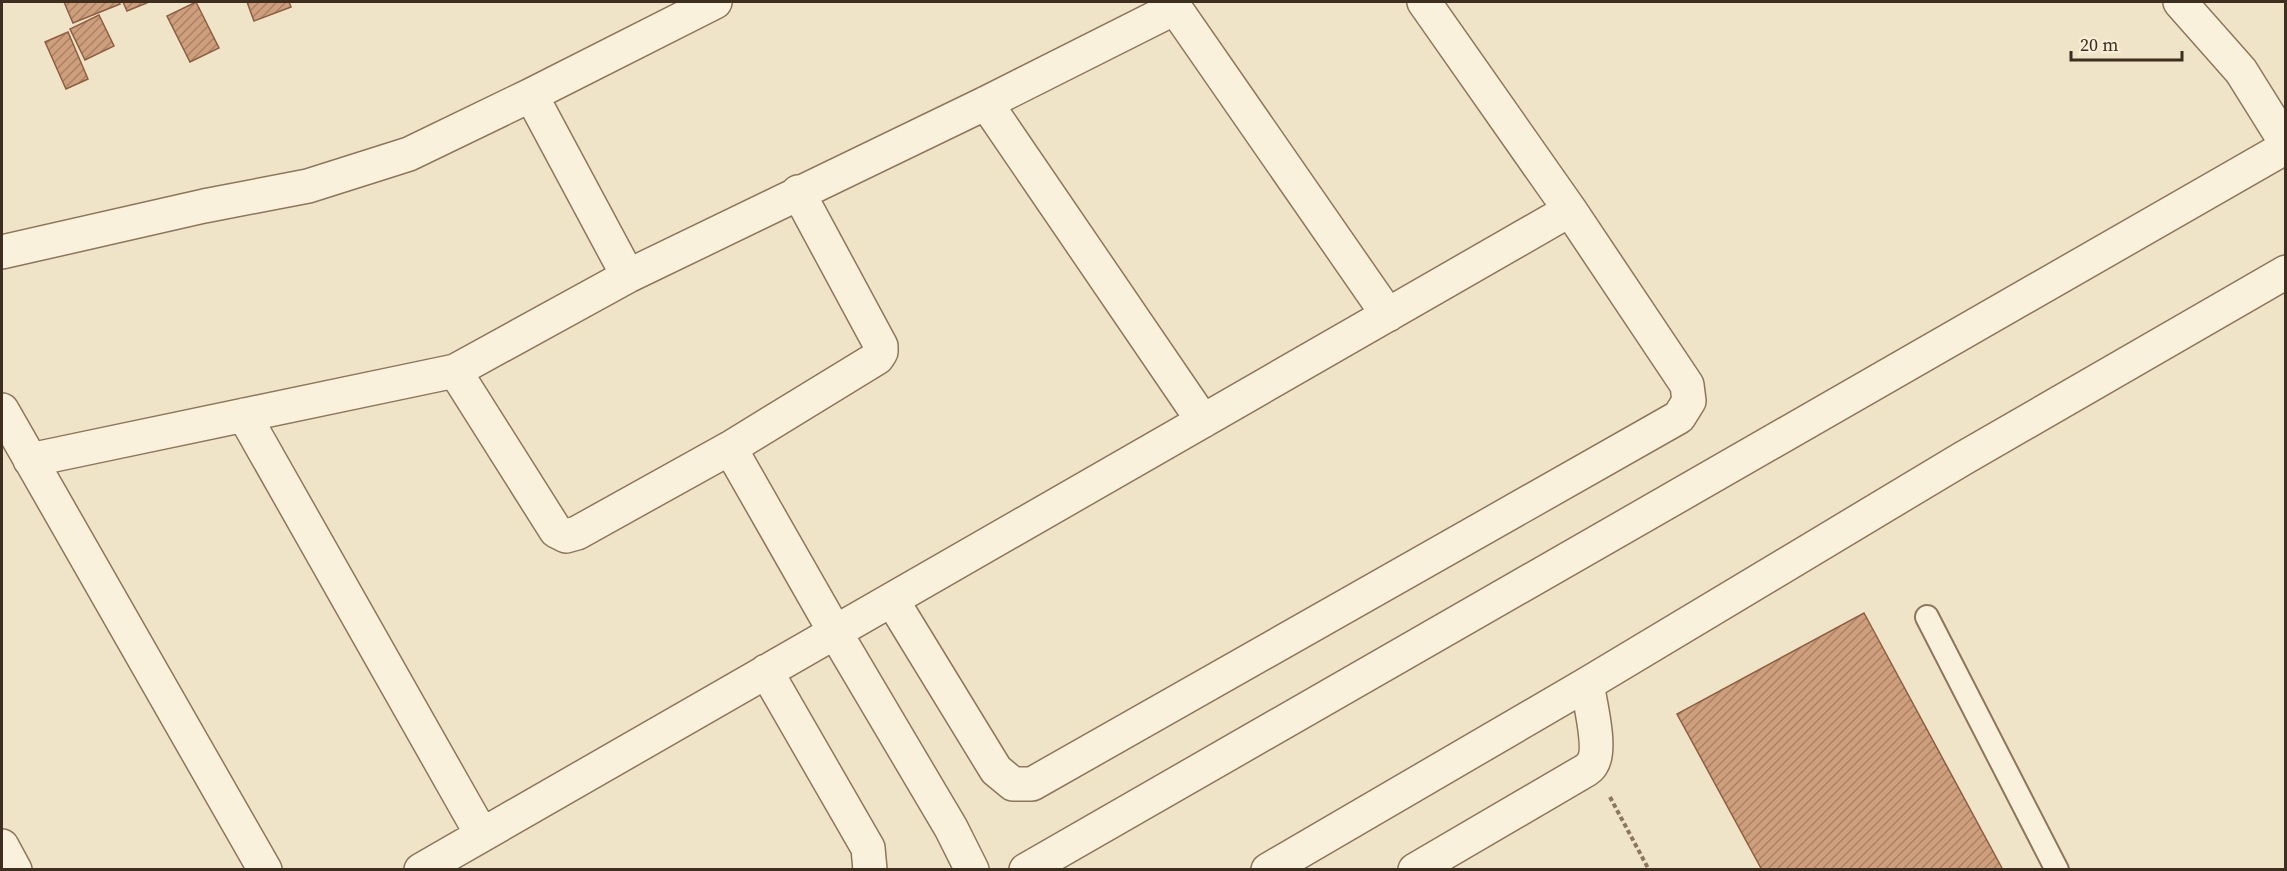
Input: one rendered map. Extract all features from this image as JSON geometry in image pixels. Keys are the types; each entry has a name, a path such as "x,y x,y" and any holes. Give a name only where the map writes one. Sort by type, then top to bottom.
{"street":[{"path":"2,252 204,206 308,186 409,154 715,2"},
{"path":"892,600 996,770 1013,783 1032,784 1678,417 1689,401 1687,385 1570,210 1424,2"},
{"path":"1026,870 2286,146 2241,71 2180,2"},
{"path":"30,460 455,370 628,276 798,192 986,104 1173,4 1388,315"},
{"path":"531,95 628,276"},
{"path":"986,104 1203,421"},
{"path":"455,370 556,531 566,536 577,533 730,448 877,358 881,352 881,346 798,192"},
{"path":"422,870 1570,210"},
{"path":"1268,870 1587,684 1952,465 2286,272"},
{"path":"2,410 265,870"},
{"path":"244,415 482,835"},
{"path":"730,448 951,828 972,870"},
{"path":"766,671 868,848 870,870"},
{"path":"1415,870 1592,765 1596,756 1596,744 1587,684"},
{"path":"2,846 15,870"}],"lane":[{"path":"1927,617 2056,870"}],"path":[{"path":"1592,765 1649,870"}],"building":[{"path":"64,2 119,2 120,4 73,23"},
{"path":"123,2 149,2 127,11"},
{"path":"196,2 219,48 190,62 167,16"},
{"path":"247,2 289,2 291,7 254,21"},
{"path":"99,15 114,46 85,60 70,29"},
{"path":"68,32 88,79 66,89 45,42"},
{"path":"1864,613 2003,870 1762,870 1677,714"}]}
